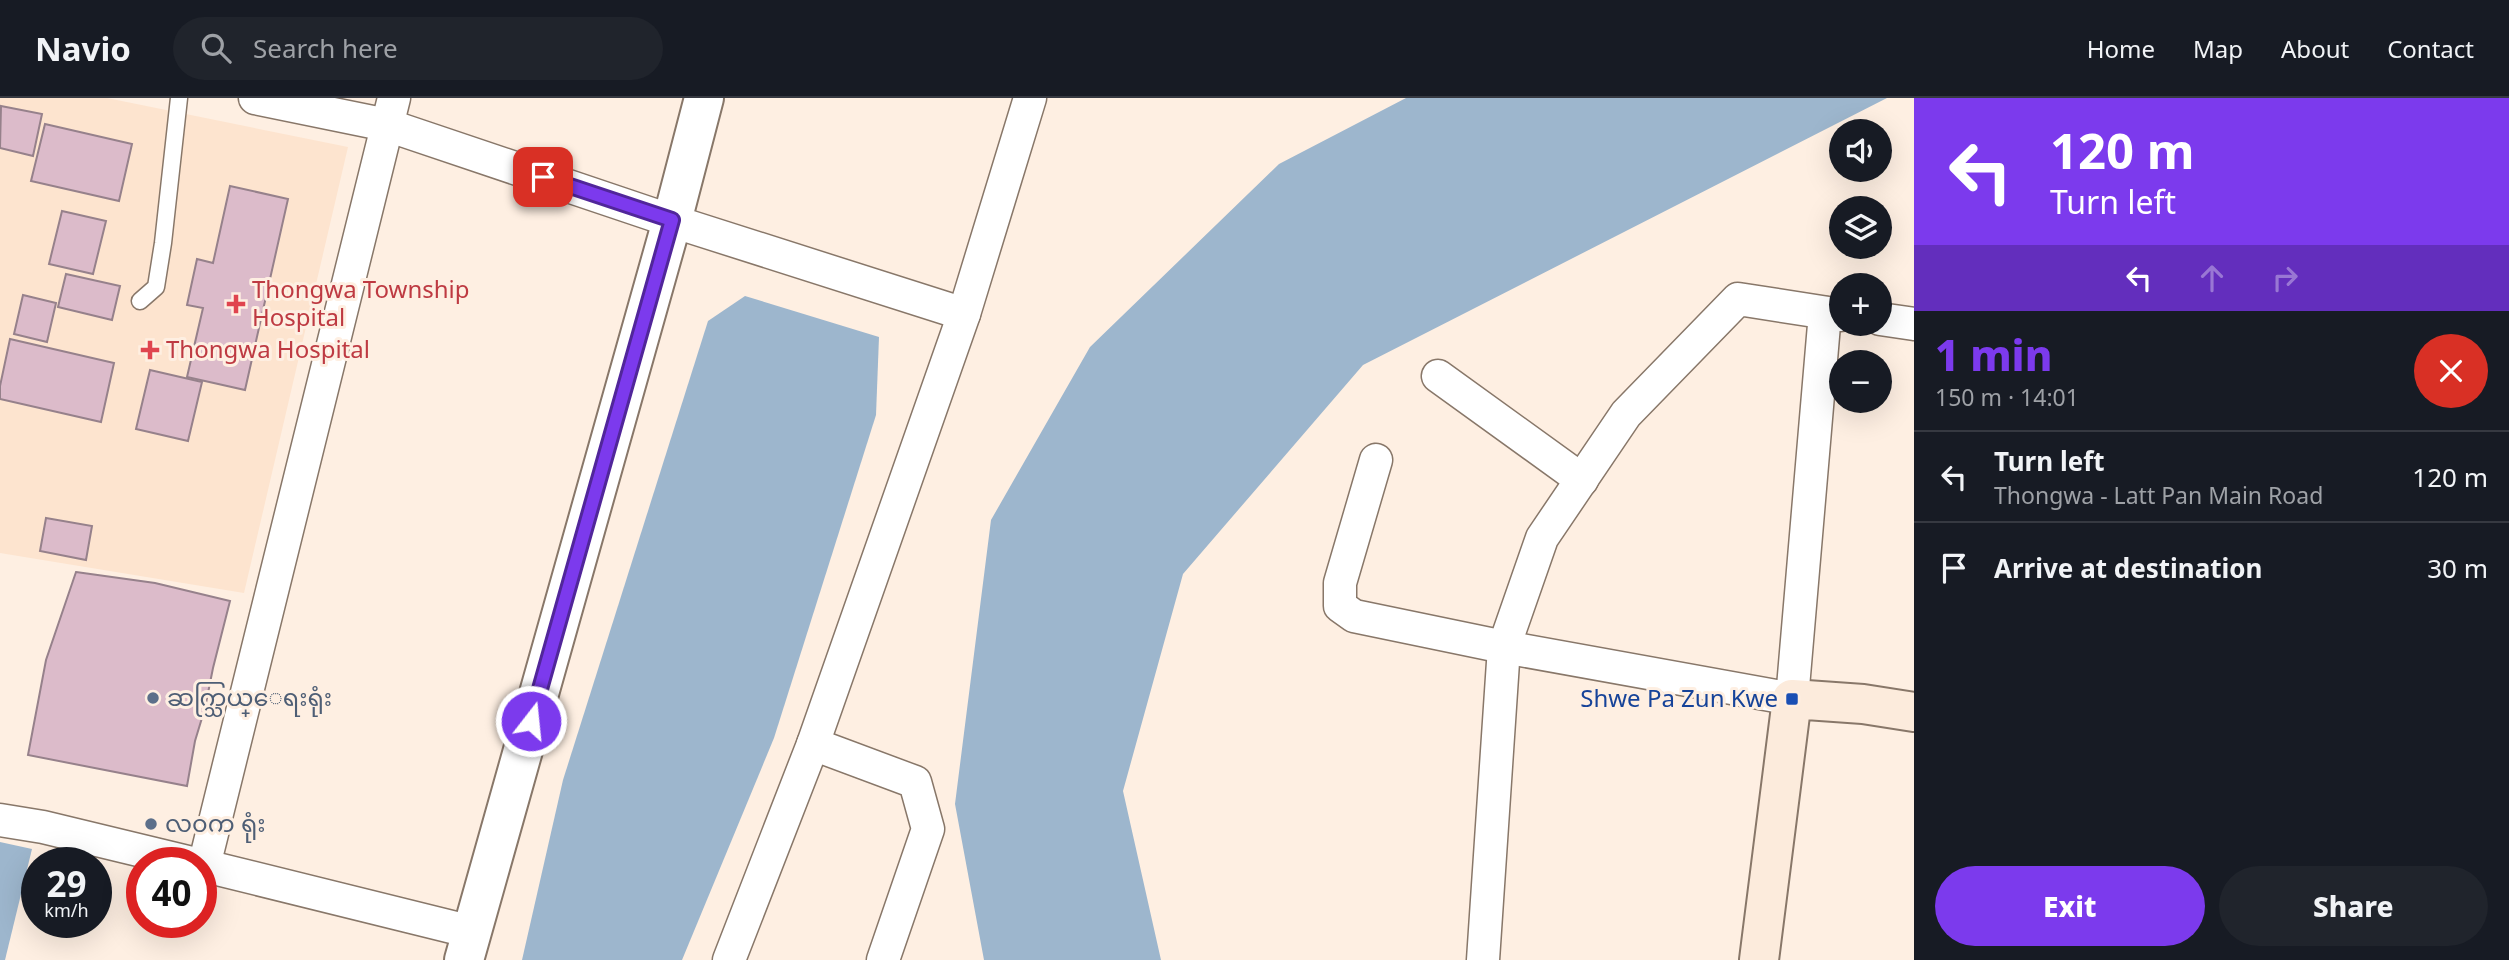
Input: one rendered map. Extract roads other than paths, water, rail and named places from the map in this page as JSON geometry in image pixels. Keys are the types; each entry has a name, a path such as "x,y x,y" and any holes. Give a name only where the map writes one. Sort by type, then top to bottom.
{"main road":[{"path":"1759,960 1791,699 1863,704 1914,712"}],"street":[{"path":"255,98 391,112 672,220 964,314"},
{"path":"217,869 468,946 704,98"},
{"path":"729,960 813,744 964,314 1030,98"},
{"path":"203,847 391,112"},
{"path":"1483,960 1504,647 1542,538 1626,414 1738,299 1829,313"},
{"path":"1892,321 1914,324"},
{"path":"1376,460 1340,583 1340,606 1354,616 1504,647 1791,699 1831,336"},
{"path":"1438,376 1581,480"},
{"path":"813,744 915,782 928,829 883,960"},
{"path":"0,820 127,847"}],"lane":[{"path":"140,301 156,287 179,98"}],"water":[{"path":"1406,98 1887,98 1846,119 1829,119 1829,128 1363,365 1183,574 1123,791 1161,960 984,960 955,804 991,520 1090,347 1279,164"},
{"path":"745,296 879,337 876,415 774,738 682,960 522,960 563,780 708,321"},
{"path":"0,842 23,847 21,894 5,960 0,960"}],"place":[{"name":"Thongwa Township Hospital","path":"236,304"},
{"name":"Thongwa Hospital","path":"150,350"},
{"name":"ဆက္သြယ္ေရးရုံး","path":"153,698"},
{"name":"Shwe Pa Zun Kwe","path":"1792,699"},
{"name":"လ၀က ရုံး","path":"151,824"}]}
